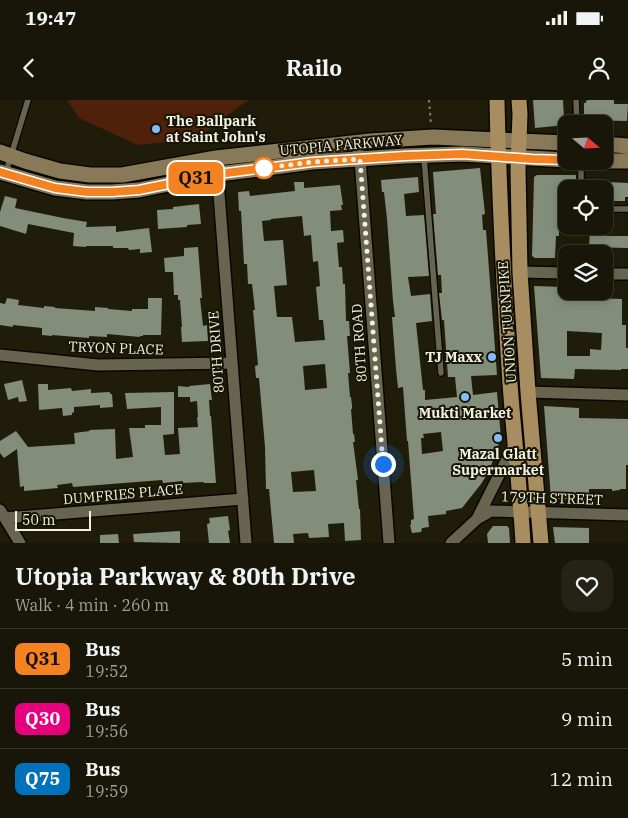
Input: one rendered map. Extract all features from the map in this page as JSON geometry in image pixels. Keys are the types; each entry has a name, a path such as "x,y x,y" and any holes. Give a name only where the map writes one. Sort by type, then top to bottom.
{"main road":[{"name":"UNION TURNPIKE","path":"497,100 503,268 523,543"},
{"name":"UNION TURNPIKE","path":"519,100 520,272 540,543"},
{"name":"UTOPIA PARKWAY","path":"6,154 60,171 90,175 122,175 216,158 357,142 432,137 558,142"},
{"path":"613,145 628,146"},
{"name":"UTOPIA PARKWAY","path":"3,172 55,188 87,192 139,190 218,174 312,162 462,154 558,160"},
{"path":"613,160 628,161"}],"street":[{"name":"80TH ROAD","path":"357,142 360,159 389,543"},
{"name":"80TH DRIVE","path":"216,158 246,543"},
{"path":"520,272 558,273"},
{"path":"613,274 628,274"},
{"name":"TRYON PLACE","path":"0,355 98,365 232,363"},
{"path":"528,392 628,395"},
{"path":"451,543 477,519 515,443"},
{"name":"DUMFRIES PLACE","path":"2,514 243,499"},
{"name":"179TH STREET","path":"477,519 491,511 628,515"},
{"path":"2,514 20,543"}],"lane":[{"path":"3,172 6,154 28,100"},
{"path":"576,100 577,115"},
{"path":"424,155 441,373"},
{"path":"613,209 628,210"}],"path":[{"path":"429,100 432,127"}],"shaded area":[{"name":"The Ballpark at Saint John's","path":"67,100 248,100 196,139 138,145 79,118"}],"building":[{"path":"533,100 563,100 564,115 558,115 558,126 535,128"},
{"path":"614,100 614,104 628,104 627,121 613,121 613,115 584,115 584,103 586,101"},
{"path":"480,168 485,214 482,215 483,230 486,230 497,375 471,376 473,395 497,392 501,438 489,471 462,508 446,511 446,514 428,516 429,527 422,528 421,532 412,533 410,525 411,520 414,519 408,441 403,387 398,388 396,369 392,317 395,317 387,219 381,180 418,177 419,192 404,194 406,216 424,215 429,276 408,277 411,296 430,294 432,321 416,323 423,390 425,390 425,400 457,397 455,377 448,377 444,320 442,320 439,293 442,293 441,275 438,275 433,214 436,214 433,172","holes":["441,432 443,451 422,454 421,438 424,438 423,434"]},
{"path":"537,175 576,175 576,180 558,180 559,236 556,236 555,258 535,258 532,256 534,177"},
{"path":"294,182 304,182 304,188 340,185 343,205 341,205 342,210 330,211 331,231 343,230 344,242 337,243 339,267 342,267 343,284 345,284 346,321 349,321 350,336 347,336 350,373 348,373 358,480 356,480 360,509 361,540 345,541 344,523 328,524 329,537 309,538 308,533 293,534 294,543 274,543 269,489 266,489 265,447 259,378 256,378 255,366 258,365 253,310 255,310 252,284 248,284 247,264 244,264 238,192 249,191 250,196 295,191","holes":["302,216 304,236 311,235 313,262 318,261 320,286 316,287 319,320 323,320 325,340 295,342 292,317 277,317 274,286 287,285 283,240 264,241 262,221","325,364 327,388 305,390 303,366","314,470 316,491 293,492 291,472"]},
{"path":"613,182 628,183 628,197 625,197 625,201 613,201"},
{"path":"5,196 17,199 15,208 87,222 86,227 116,226 116,232 149,228 152,252 140,253 140,249 129,250 128,248 113,248 113,246 73,246 74,233 28,224 26,234 0,226 0,212"},
{"path":"199,204 201,224 158,229 157,210"},
{"path":"590,235 628,236 628,248 613,248 613,245 589,245"},
{"path":"198,247 202,298 200,298 203,326 207,325 208,341 182,342 180,300 178,300 178,295 174,295 173,272 165,272 164,258 184,256 184,248"},
{"path":"534,286 558,287 558,300 622,299 622,325 626,325 628,369 575,369 574,379 541,378","holes":["567,331 602,333 601,350 590,349 590,356 567,356"]},
{"path":"7,298 19,300 18,305 44,308 44,306 95,311 95,307 132,311 132,309 148,309 148,298 162,298 161,335 143,335 140,337 107,334 107,337 89,336 89,338 52,336 42,335 42,328 0,325 0,303 5,304"},
{"path":"22,380 27,401 19,402 18,397 8,400 4,384"},
{"path":"38,384 48,384 48,390 71,388 72,391 91,389 91,393 110,392 112,394 113,407 100,408 100,405 74,407 72,415 63,416 62,408 39,410"},
{"path":"210,384 212,400 209,400 216,483 183,483 183,481 163,483 162,480 73,487 72,483 57,485 58,488 24,491 24,486 20,487 17,449 4,458 0,453 0,441 16,431 28,447 75,444 74,433 89,430 115,429 116,459 133,457 129,428 161,425 161,407 127,409 125,393 174,392 174,434 163,435 165,455 180,454 178,428 198,427 198,417 197,401 190,402 190,397 178,397 178,386 189,387"},
{"path":"544,406 579,408 579,418 628,419 626,489 612,491 612,489 589,489 589,499 551,499"},
{"path":"228,516 230,543 209,543 207,524 210,523 209,518"},
{"path":"493,526 507,526 509,528 510,543 488,543 487,534"},
{"path":"553,527 589,528 589,543 555,543"},
{"path":"180,531 180,543 134,542 133,534"},
{"path":"118,534 119,543 100,543 100,535"}],"bus line":[{"name":"Q31","path":"0,172 55,188 87,192 112,192 139,190 218,174 312,162 462,154 558,160"}],"place":[{"name":"The Ballpark at Saint John's","path":"156,129"},
{"name":"TJ Maxx","path":"492,357"},
{"name":"Mukti Market","path":"465,397"},
{"name":"Mazal Glatt Supermarket","path":"498,438"}],"route":[{"path":"264,168 360,159 383,464"}]}
